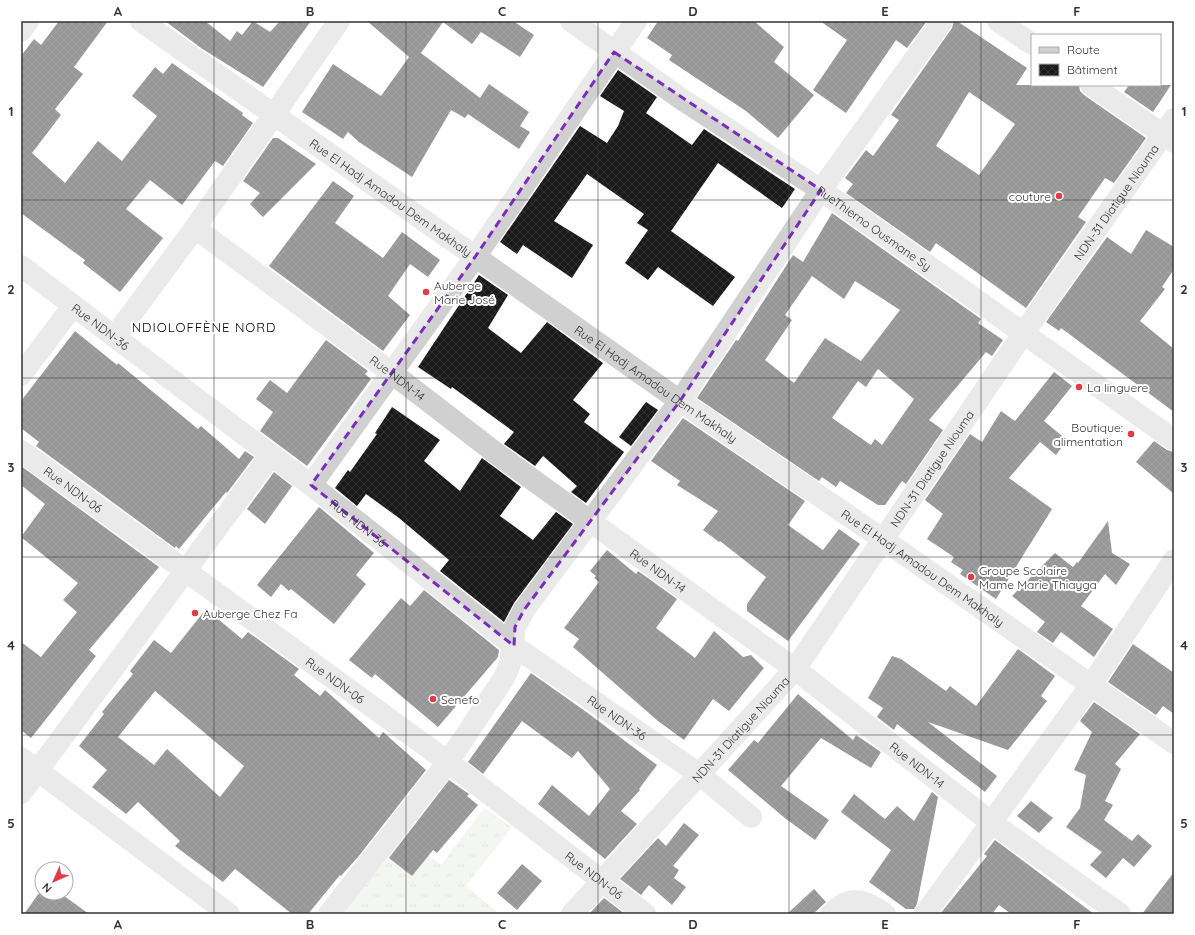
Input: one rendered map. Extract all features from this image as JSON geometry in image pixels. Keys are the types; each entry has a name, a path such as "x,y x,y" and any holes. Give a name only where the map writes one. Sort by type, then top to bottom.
{"street":[{"path":"21,31 28,21"},
{"name":"Rue El Hadj Amadou Dem Makhaly","path":"141,21 680,402 884,540 1174,743"},
{"path":"115,336 195,228 339,21"},
{"name":"RueThierno Ousmane Sy","path":"571,21 680,98 821,190 1174,440"},
{"path":"311,485 475,257 636,21"},
{"path":"329,914 448,762 504,678 510,664 514,646 515,627 524,610 680,402 821,190 942,21"},
{"path":"998,21 1031,43"},
{"path":"1093,86 1170,132"},
{"name":"NDN-31 Diatigue Niouma","path":"572,914 795,669 1023,334 1170,132"},
{"name":"Rue NDN-14","path":"195,228 392,373 497,454 795,669 992,823 1120,914"},
{"name":"Rue NDN-36","path":"21,266 311,485 514,646 698,774 751,818"},
{"path":"21,376 73,306"},
{"name":"Rue NDN-06","path":"21,451 448,762 645,914"},
{"path":"21,793 29,764 187,571 271,455"},
{"path":"925,914 1091,685 1174,560"},
{"path":"29,764 228,914"},
{"path":"831,914 841,904 852,900 865,904 885,914"}],"highlighted area":[{"path":"614,52 821,190 680,401 524,610 515,627 514,646 311,485 475,257"}],"green space":[{"path":"484,808 512,827 466,886 500,914 337,914 401,834 441,865"}],"building":[{"path":"59,21 108,21 74,67 83,74 55,109 61,115 32,153 65,183 98,141 122,161 157,116 132,96 155,67 163,74 172,63 243,113 242,115 253,123 223,166 215,161 182,205 150,180 126,209 163,238 120,292 83,263 85,260 21,213 21,56 34,39 41,45"},
{"path":"165,21 205,21 230,41 237,31 242,35 253,21 270,32 280,21 311,21 263,87 201,48"},
{"path":"367,21 513,21 534,35 520,57 481,32 472,44 443,22 421,53 480,98 489,84 529,112 520,126 530,132 519,149 468,114 465,118 451,110 412,177 359,142 348,132 343,139 302,112 333,64 381,96 409,57"},
{"path":"658,21 754,21 784,47 774,62 814,95 778,138 746,111 669,60 672,55 647,38"},
{"path":"820,21 927,21 907,48 896,40 846,113 813,90 847,40"},
{"path":"954,21 957,21 1027,68 1016,85 1079,86 1080,91 1084,95 1146,138 1114,183 1105,178 1078,217 1086,222 1026,308 936,243 930,252 846,193 853,184 845,178 866,150 873,156 899,120 891,115 952,28","holes":["969,92 1015,124 979,175 936,146"]},
{"path":"618,70 657,97 646,113 692,145 704,129 795,189 782,208 718,163 671,231 735,277 713,306 658,267 648,280 625,263 648,230 637,223 644,214 587,174 554,221 593,245 572,278 523,245 517,254 500,242 580,126 607,143 618,126 624,111 600,96"},
{"path":"1171,85 1153,112 1124,92 1128,86"},
{"path":"273,138 278,138 316,164 263,217 250,204 260,193 243,181"},
{"path":"333,181 354,196 335,223 383,258 402,232 440,260 428,277 410,264 388,296 410,315 383,351 269,266"},
{"path":"832,213 981,319 978,323 1003,340 992,356 986,352 929,420 943,430 906,484 902,481 885,505 878,505 840,481 836,487 822,477 819,481 697,398 736,340 738,341 793,255 803,262","holes":["812,276 844,299 855,281 900,310 861,361 825,338 794,383 765,360 792,320 785,315","878,369 914,399 882,445 875,439 871,445 832,418 858,381 866,387"]},
{"path":"1146,230 1174,247 1174,269 1162,287 1165,289 1140,321 1174,349 1174,412 1061,328 1059,331 1046,322 1107,237 1131,254"},
{"path":"479,275 508,295 488,328 521,353 547,322 603,363 573,400 590,414 584,422 624,452 586,503 571,492 577,486 543,456 535,466 504,444 514,432 452,387 451,389 418,367"},
{"path":"75,331 117,365 118,363 198,429 201,426 239,459 245,451 254,457 227,493 226,492 179,549 176,546 175,548 36,446 39,442 21,428 21,401"},
{"path":"326,340 368,371 365,374 371,379 307,466 260,431 273,412 256,399 270,380 287,393"},
{"path":"1054,372 1072,386 1044,421 1067,440 1056,455 1040,442 1009,478 1052,509 996,599 960,574 963,570 951,562 954,557 927,539 943,514 925,500 970,434 982,442 1001,411 1015,421"},
{"path":"646,402 658,410 631,446 619,437"},
{"path":"392,407 440,440 424,461 460,491 482,458 521,487 500,516 533,540 556,512 573,524 514,603 504,622 440,571 449,560 399,518 366,494 357,506 335,488 348,470 350,472 377,434 375,433"},
{"path":"683,418 805,501 788,525 823,550 839,529 860,544 788,641 747,611 747,604 766,577 720,541 719,542 703,530 718,511 677,485 680,481 651,461"},
{"path":"1154,441 1167,450 1174,452 1174,494 1136,462"},
{"path":"21,466 159,567 89,650 96,656 31,738 21,730 21,642 41,657 77,612 63,600 78,583 21,537 45,504 21,485"},
{"path":"274,472 292,486 265,524 247,509"},
{"path":"319,507 374,553 356,575 366,584 334,624 291,589 289,591 281,584 271,597 257,585"},
{"path":"1108,521 1112,553 1130,564 1116,585 1105,574 1081,606 1113,629 1094,657 1061,632 1053,643 1037,632 1045,622 1012,596 1055,553 1073,567 1077,562 1078,563"},
{"path":"607,550 636,574 638,571 677,599 656,628 695,658 714,631 743,657 751,655 764,668 729,711 713,699 684,740 658,721 573,647 579,639 564,628 599,582 594,578 596,576 590,571"},
{"path":"424,590 499,650 498,657 438,727 375,674 372,678 349,660 401,598 410,606"},
{"path":"206,609 242,639 248,632 299,669 294,675 320,696 325,690 379,738 383,732 426,770 358,857 341,876 340,875 308,914 292,914 235,869 223,882 175,846 180,841 138,802 126,814 92,787 107,770 79,746 104,714 102,712 133,674 130,671 154,640 171,653","holes":["155,691 244,766 220,797 167,749 154,765 118,737"]},
{"path":"1133,644 1174,673 1174,714 1163,706 1156,715 1108,682"},
{"path":"1018,649 1055,676 1041,696 1047,701 1008,750 928,722 997,776 985,792 897,724 894,730 877,717 883,708 868,698 892,656 901,659 946,691 950,686 976,706"},
{"path":"531,673 657,765 639,789 640,790 621,811 637,824 605,859 538,804 552,785 589,816 610,789 578,751 572,758 522,721 483,774 468,762"},
{"path":"798,694 853,740 856,735 881,752 871,768 821,738 781,786 829,820 815,840 786,819 728,770 754,740 758,743"},
{"path":"1094,702 1140,734 1115,764 1121,769 1105,801 1113,805 1104,820 1132,841 1138,834 1152,846 1134,867 1123,858 1106,878 1090,865 1102,852 1066,827 1080,808 1086,775 1074,770 1092,732 1080,721"},
{"path":"449,780 469,794 467,796 478,805 437,853 433,850 412,876 389,858"},
{"path":"932,792 938,797 917,904 914,909 906,909 869,882 891,850 841,812 854,794 885,819 897,806 914,821"},
{"path":"1031,801 1053,818 1039,833 1017,816"},
{"path":"684,823 699,835 673,866 679,870 674,878 686,887 672,905 649,885 641,895 620,879 658,838 666,846"},
{"path":"995,840 1094,914 1011,914 999,905 992,914 940,914 987,856 984,854"},
{"path":"522,864 542,881 517,910 497,893"},
{"path":"1174,872 1174,914 1142,914"},
{"path":"814,889 826,902 813,914 787,914"},
{"path":"604,898 625,914 589,914"},
{"path":"34,900 71,901 89,914 24,914"}],"place":[{"name":"couture","path":"1059,196"},
{"name":"Auberge Marie José","path":"426,292"},
{"name":"La linguere","path":"1079,387"},
{"name":"Boutique: alimentation","path":"1131,434"},
{"name":"Groupe Scolaire Mame Marie Thiayga","path":"971,577"},
{"name":"Auberge Chez Fa","path":"195,613"},
{"name":"Senefo","path":"433,699"}],"district":[{"name":"NDIOLOFFÈNE NORD","path":"204,327"}]}
